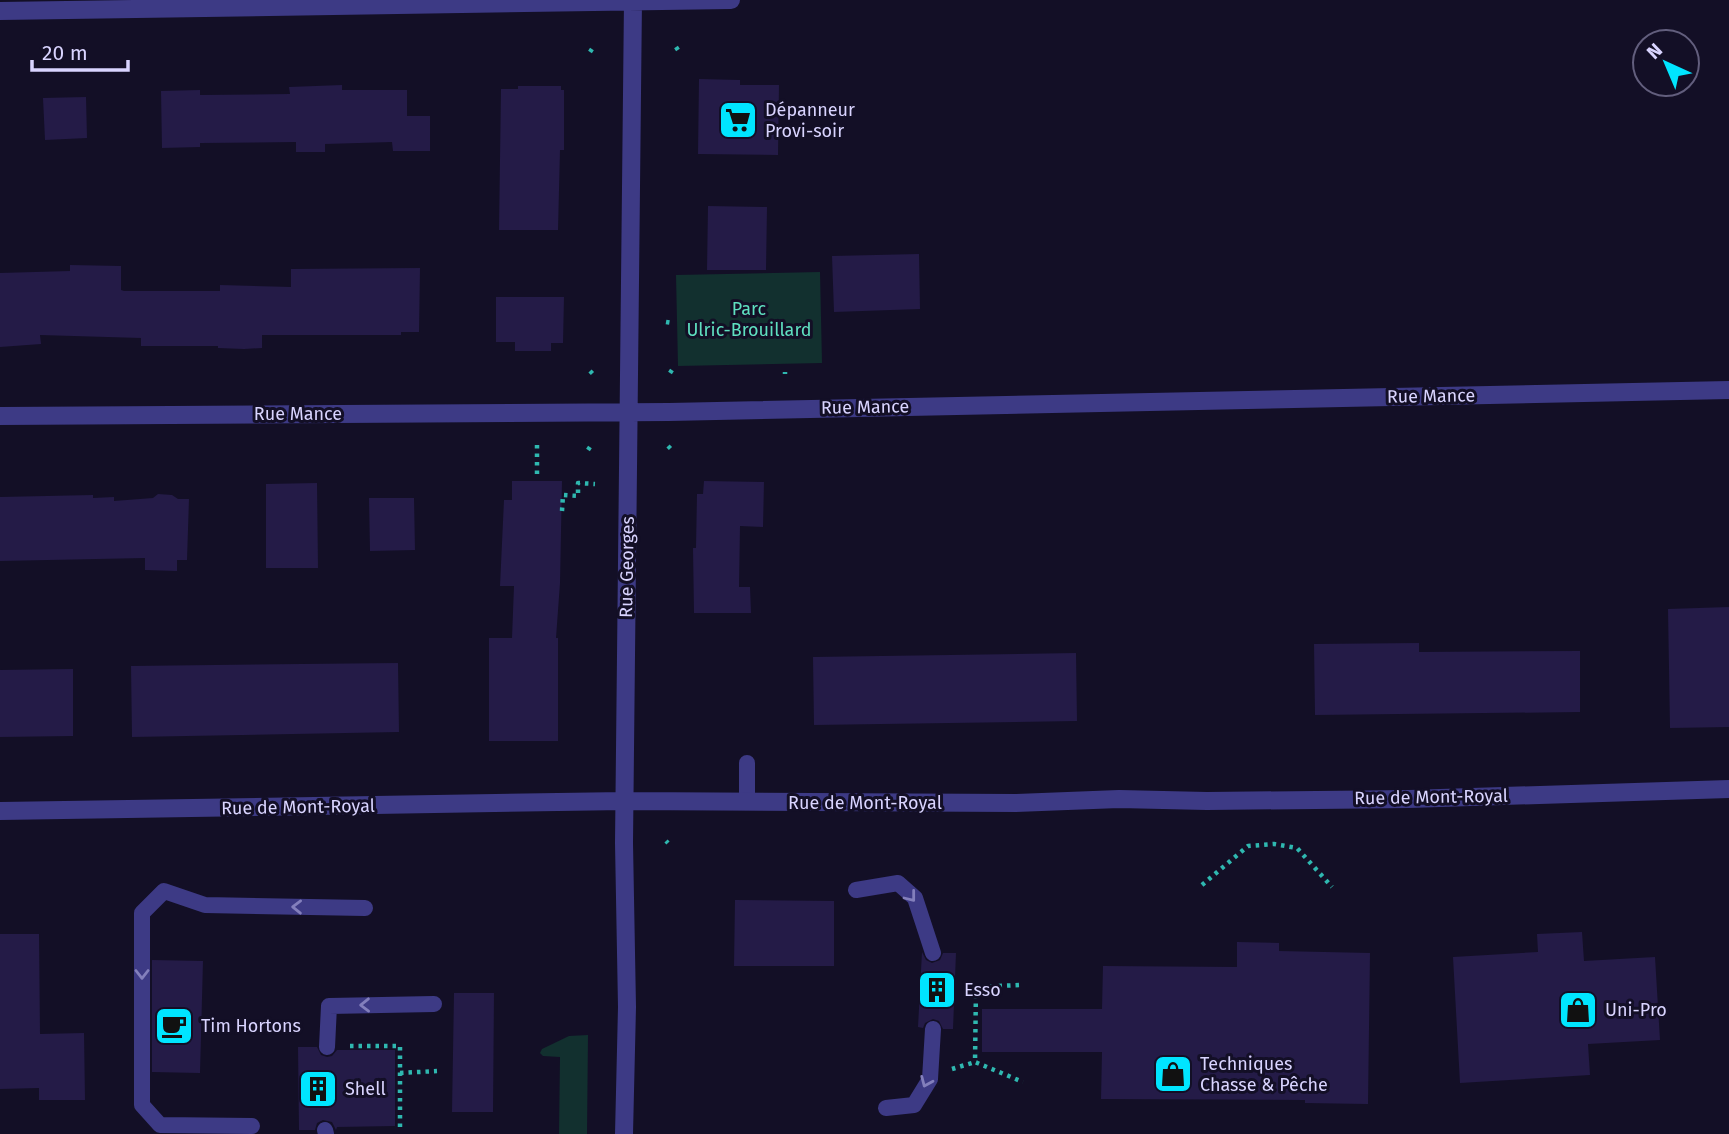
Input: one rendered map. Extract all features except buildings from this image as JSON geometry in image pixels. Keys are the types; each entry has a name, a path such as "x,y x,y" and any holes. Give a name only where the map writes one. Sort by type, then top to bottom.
{"street":[{"path":"0,11 731,0"},
{"name":"Rue Georges","path":"624,1134 627,1007 624,801 632,1"},
{"name":"Rue Mance","path":"0,416 628,412 1729,390"},
{"name":"Rue de Mont-Royal","path":"0,811 624,801 1015,803 1119,799 1396,799 1729,789"}],"lane":[{"path":"747,763 747,802"},
{"path":"856,890 898,883 915,898 933,953"},
{"path":"252,1126 160,1125 142,1105 142,913 164,891 205,905 365,908"},
{"path":"334,1046 328,1006 434,1004"},
{"path":"886,1108 914,1105 930,1079 933,1029"}],"path":[{"path":"537,444 537,474"},
{"path":"562,511 563,495 578,496 578,483 595,484"},
{"path":"1202,885 1248,846 1274,844 1297,848 1332,887"},
{"path":"1019,985 976,987 975,1062 1023,1082"},
{"path":"334,1046 400,1045 400,1128"},
{"path":"400,1073 437,1071"}],"green space":[{"name":"Parc Ulric-Brouillard","path":"820,272 822,363 678,366 676,275"},
{"path":"588,1035 587,1134 559,1134 560,1057 543,1056 540,1053 542,1049 569,1036"}],"place":[{"name":"Dépanneur Provi-soir","path":"738,120"},
{"name":"Esso","path":"937,990"},
{"name":"Uni-Pro","path":"1578,1010"},
{"name":"Tim Hortons","path":"174,1026"},
{"name":"Techniques Chasse & Pêche","path":"1173,1074"},
{"name":"Shell","path":"318,1089"}]}
